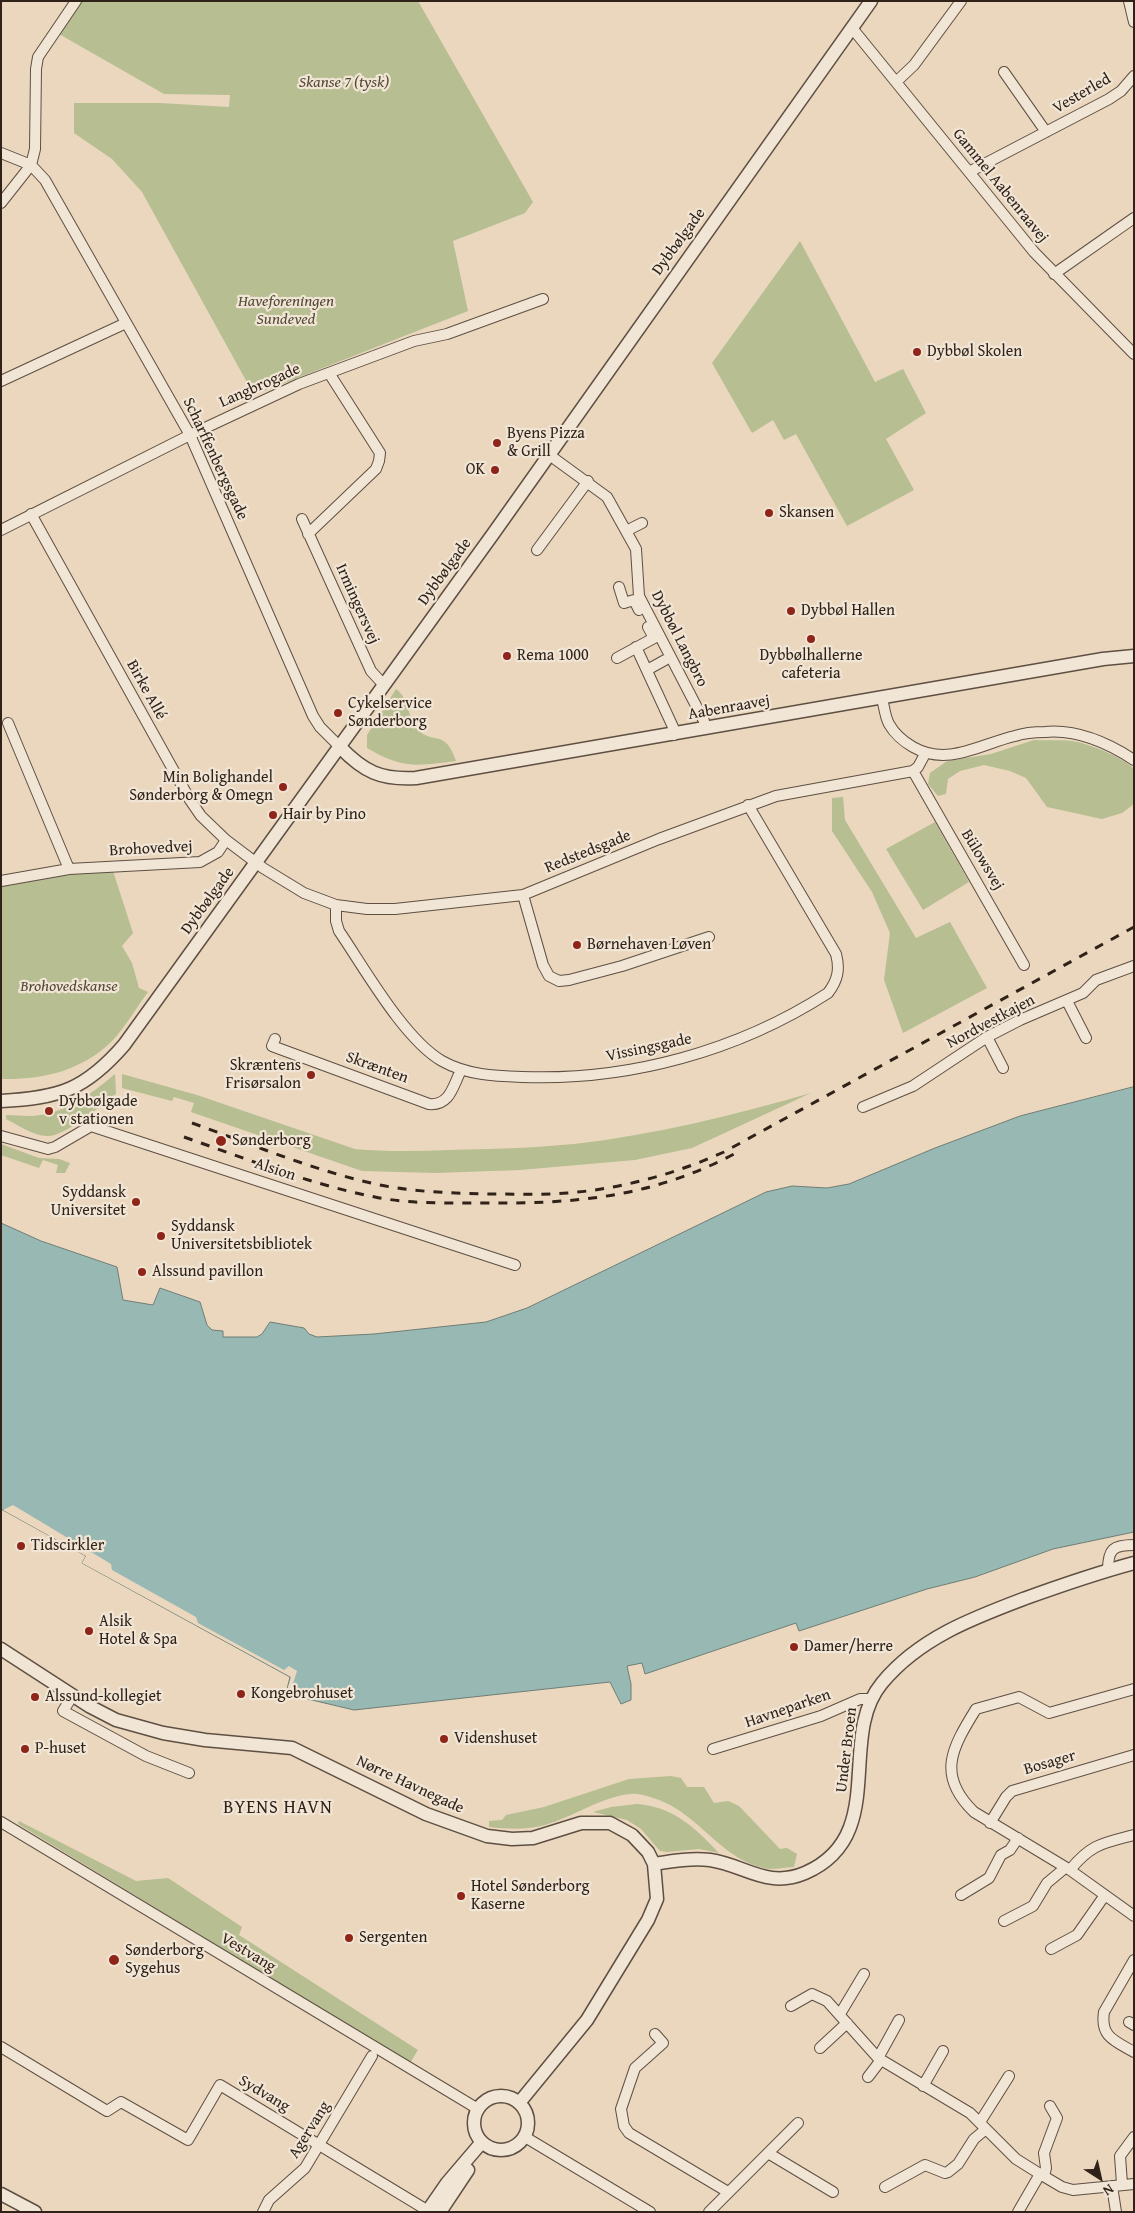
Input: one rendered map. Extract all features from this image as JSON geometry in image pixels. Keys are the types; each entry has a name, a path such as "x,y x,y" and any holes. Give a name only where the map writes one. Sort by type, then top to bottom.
{"street":[{"path":"1,203 31,165 35,149 36,69 38,57 76,1"},
{"name":"Dybbølgade","path":"1,1101 42,1097 60,1093 85,1082 107,1065 124,1045 340,747 383,684 871,1"},
{"path":"896,82 914,65 961,1"},
{"path":"1128,1 1134,22"},
{"name":"Gammel Aabenraavej","path":"852,28 1054,274 1134,354"},
{"name":"Vesterled","path":"1004,72 1046,132"},
{"name":"Vesterled","path":"969,172 1109,99 1133,79"},
{"path":"1,153 31,165"},
{"name":"Scharffenbergsgade","path":"31,165 45,180 190,435 313,716 320,727 340,747"},
{"path":"1054,274 1134,218"},
{"name":"Langbrogade","path":"1,530 264,399 328,373 414,342 447,334 543,299"},
{"path":"1,381 126,322"},
{"path":"308,534 376,469 380,453 328,373"},
{"name":"Dybbøl Langbro","path":"548,454 588,481 607,497 636,549 639,596 704,721 705,729"},
{"path":"537,550 588,481"},
{"name":"Birke Allé","path":"31,514 190,800 206,821 226,840 256,863"},
{"name":"Irmingersvej","path":"302,519 371,671 383,684"},
{"path":"626,531 642,523"},
{"path":"617,658 654,638 634,600 624,603 619,587"},
{"path":"636,648 673,727 674,735"},
{"name":"Aabenraavej","path":"340,747 363,768 386,778 400,779 464,771 1102,659 1134,656"},
{"path":"647,670 666,660"},
{"path":"882,698 889,723 905,742 924,754 941,756 963,753 1015,736 1047,731 1083,736 1105,743 1134,760"},
{"path":"8,723 69,869"},
{"path":"913,771 924,754"},
{"name":"Redstedsgade","path":"256,863 304,893 336,906 367,910 395,909 523,895 748,805 794,792 913,771"},
{"name":"Bülowsvej","path":"913,771 1024,965"},
{"name":"Vissingsgade","path":"336,906 336,921 339,932 406,1030 441,1060 461,1070 488,1076 543,1078 604,1073 666,1062 706,1051 765,1028 828,993 834,985 838,974 839,964 836,954 748,805"},
{"name":"Brohovedvej","path":"1,881 69,869 200,862 218,852 226,840"},
{"path":"523,895 543,965 549,976 559,981 622,966 709,937"},
{"name":"Nordvestkajen","path":"863,1107 913,1086 987,1037 1020,1020 1083,993 1096,980 1134,966"},
{"path":"1066,1001 1086,1038"},
{"path":"987,1037 1003,1068"},
{"name":"Skrænten","path":"275,1039 272,1046 429,1104 437,1105 444,1102 461,1070"},
{"name":"Alsion","path":"1,1136 48,1150 91,1126 515,1265"},
{"path":"1108,1570 1111,1551 1116,1546 1134,1545"},
{"name":"Under Broen","path":"654,1864 678,1860 712,1860 749,1874 771,1878 785,1878 804,1873 820,1864 835,1851 852,1821 858,1799 864,1723 872,1699 881,1684 904,1661 920,1647 946,1630 1108,1570 1134,1563"},
{"name":"Nørre Havnegade","path":"1,1649 102,1714 138,1727 205,1740 292,1748 426,1814 487,1836 512,1839 534,1838 581,1823 610,1823 632,1835 648,1852 654,1864 657,1899 648,1920 587,2020 519,2103"},
{"path":"1134,1689 1049,1713 1019,1697 976,1709 960,1735 950,1763 954,1787 963,1802 974,1812 1068,1869 1134,1916"},
{"path":"73,1695 63,1711 146,1756 189,1773"},
{"name":"Havneparken","path":"713,1750 812,1719 860,1699 872,1699"},
{"name":"Bosager","path":"990,1823 1006,1797 1012,1791 1134,1755"},
{"name":"Vestvang","path":"1,1822 478,2109"},
{"path":"1004,1921 1033,1906 1048,1884 1068,1869 1088,1850 1100,1844 1134,1835"},
{"path":"961,1895 989,1878 1002,1855 1010,1850 1018,1838"},
{"path":"1051,1950 1077,1935 1105,1895"},
{"path":"1134,1960 1104,2012 1102,2022 1108,2036 1134,2052"},
{"path":"840,2014 864,1974"},
{"path":"791,2006 812,1994 827,2001 879,2059 970,2113 1016,2159 1062,2187 1073,2190 1134,2184"},
{"path":"868,2077 899,2020"},
{"path":"820,2048 847,2023"},
{"path":"655,2034 663,2043 635,2068 621,2109 624,2126 629,2133 728,2192"},
{"name":"Sydvang","path":"1,2047 107,2112 121,2102 188,2140 220,2085 431,2211"},
{"path":"924,2086 943,2051"},
{"name":"Agervang","path":"263,2212 269,2200 305,2168 372,2056"},
{"path":"884,2187 925,2165 948,2172 958,2164 983,2125 1008,2076"},
{"path":"497,2096 513,2098 519,2103 525,2110 528,2119 525,2137 512,2148 496,2150 484,2144 474,2126 478,2109 483,2103 497,2096"},
{"path":"1018,2212 1046,2168 1044,2153 1058,2118 1050,2106"},
{"path":"709,2212 798,2123"},
{"path":"525,2137 650,2212"},
{"path":"1116,2212 1120,2156 1134,2137"},
{"path":"431,2211 459,2182 484,2144"},
{"path":"768,2153 833,2192"},
{"path":"1,2194 36,2212"}],"green space":[{"path":"82,1 418,1 533,202 525,213 453,241 468,311 254,395 142,192 112,159 74,133 74,103 160,103 229,107 230,95 164,94 59,34"},
{"path":"800,241 875,382 903,369 926,413 886,439 914,490 847,526 796,434 784,440 773,420 752,433 712,363"},
{"path":"396,689 404,698 414,725 418,730 429,737 448,744 456,761 420,765 400,763 367,748 367,735"},
{"path":"1034,740 1083,743 1124,761 1134,769 1134,804 1122,813 1102,819 1047,807 1026,778 1010,771 984,765 960,771 948,779 946,794 938,796 928,784 930,773 947,761 991,754"},
{"path":"843,797 845,820 916,938 950,922 987,988 903,1033 884,980 890,933 872,892 832,831 832,798"},
{"path":"935,822 969,882 923,910 886,849"},
{"name":"Brohovedskanse","path":"113,871 133,933 122,946 132,963 139,988 148,992 111,1042 87,1060 60,1072 31,1078 1,1079 1,886 73,873"},
{"path":"115,1074 116,1094 82,1120 62,1132 54,1135 41,1135 30,1132 6,1119 6,1115 37,1116 52,1113 72,1105 90,1094"},
{"path":"122,1074 197,1095 355,1149 391,1151 528,1147 604,1140 694,1123 811,1093 692,1148 635,1160 520,1170 435,1173 362,1171 191,1112 194,1103 174,1097 172,1101 122,1088"},
{"path":"1,1144 39,1158 59,1159 70,1163 65,1173 56,1173 58,1165 43,1160 39,1168 1,1155"},
{"path":"671,1776 681,1778 687,1787 704,1787 714,1803 728,1801 739,1806 780,1849 787,1848 797,1854 794,1867 771,1869 754,1865 738,1858 684,1814 669,1805 639,1794 610,1799 538,1827 517,1829 489,1827 489,1821 502,1820 506,1815 544,1807 629,1779"},
{"path":"637,1804 662,1809 673,1814 692,1827 719,1853 699,1849 660,1851 641,1829 627,1820 593,1812 611,1807"},
{"path":"19,1821 136,1881 168,1878 242,1927 239,1935 418,2050 410,2063 18,1824"}],"water":[{"path":"1134,1087 1134,1532 1053,1549 975,1577 927,1589 799,1631 796,1623 645,1674 642,1663 627,1666 631,1684 631,1700 621,1704 610,1682 354,1710 295,1696 285,1697 290,1677 82,1563 86,1556 1,1509 1,1223 41,1241 117,1267 123,1300 153,1305 160,1288 200,1302 207,1325 212,1330 223,1331 223,1337 257,1337 262,1334 270,1322 304,1328 309,1334 317,1337 374,1334 486,1322 527,1308 766,1192 792,1186 827,1188 849,1184 935,1148 1020,1116"}],"pier":[{"path":"13,1505 111,1564 112,1570 196,1617 198,1623 284,1670 289,1666 297,1671 289,1696 285,1697 291,1677 82,1563 86,1556 3,1510"}],"railway":[{"path":"192,1123 326,1171 371,1183 400,1188 429,1192 537,1194 587,1191 627,1184 667,1174 724,1152 1134,927"},
{"path":"184,1137 278,1170 350,1192 401,1201 427,1203 548,1202 611,1195 673,1180 736,1153"}],"place":[{"name":"Dybbøl Skolen","path":"917,352"},
{"name":"Byens Pizza & Grill","path":"497,443"},
{"name":"OK","path":"495,470"},
{"name":"Skansen","path":"769,513"},
{"name":"Dybbøl Hallen","path":"791,611"},
{"name":"Dybbølhallerne cafeteria","path":"811,639"},
{"name":"Rema 1000","path":"507,656"},
{"name":"Cykelservice Sønderborg","path":"338,713"},
{"name":"Min Bolighandel Sønderborg & Omegn","path":"283,787"},
{"name":"Hair by Pino","path":"273,815"},
{"name":"Børnehaven Løven","path":"577,945"},
{"name":"Skræntens Frisørsalon","path":"311,1075"},
{"name":"Dybbølgade v stationen","path":"49,1111"},
{"name":"Sønderborg","path":"221,1141"},
{"name":"Syddansk Universitet","path":"136,1202"},
{"name":"Syddansk Universitetsbibliotek","path":"161,1236"},
{"name":"Alssund pavillon","path":"142,1272"},
{"name":"Tidscirkler","path":"21,1546"},
{"name":"Alsik Hotel & Spa","path":"89,1631"},
{"name":"Damer/herre","path":"794,1647"},
{"name":"Kongebrohuset","path":"241,1694"},
{"name":"Alssund-kollegiet","path":"35,1697"},
{"name":"Videnshuset","path":"444,1739"},
{"name":"P-huset","path":"25,1749"},
{"name":"Hotel Sønderborg Kaserne","path":"461,1896"},
{"name":"Sergenten","path":"349,1938"},
{"name":"Sønderborg Sygehus","path":"114,1960"}],"district":[{"name":"BYENS HAVN","path":"278,1808"}],"park label":[{"name":"Skanse 7 (tysk)","path":"344,83"},
{"name":"Haveforeningen Sundeved","path":"286,311"}]}
